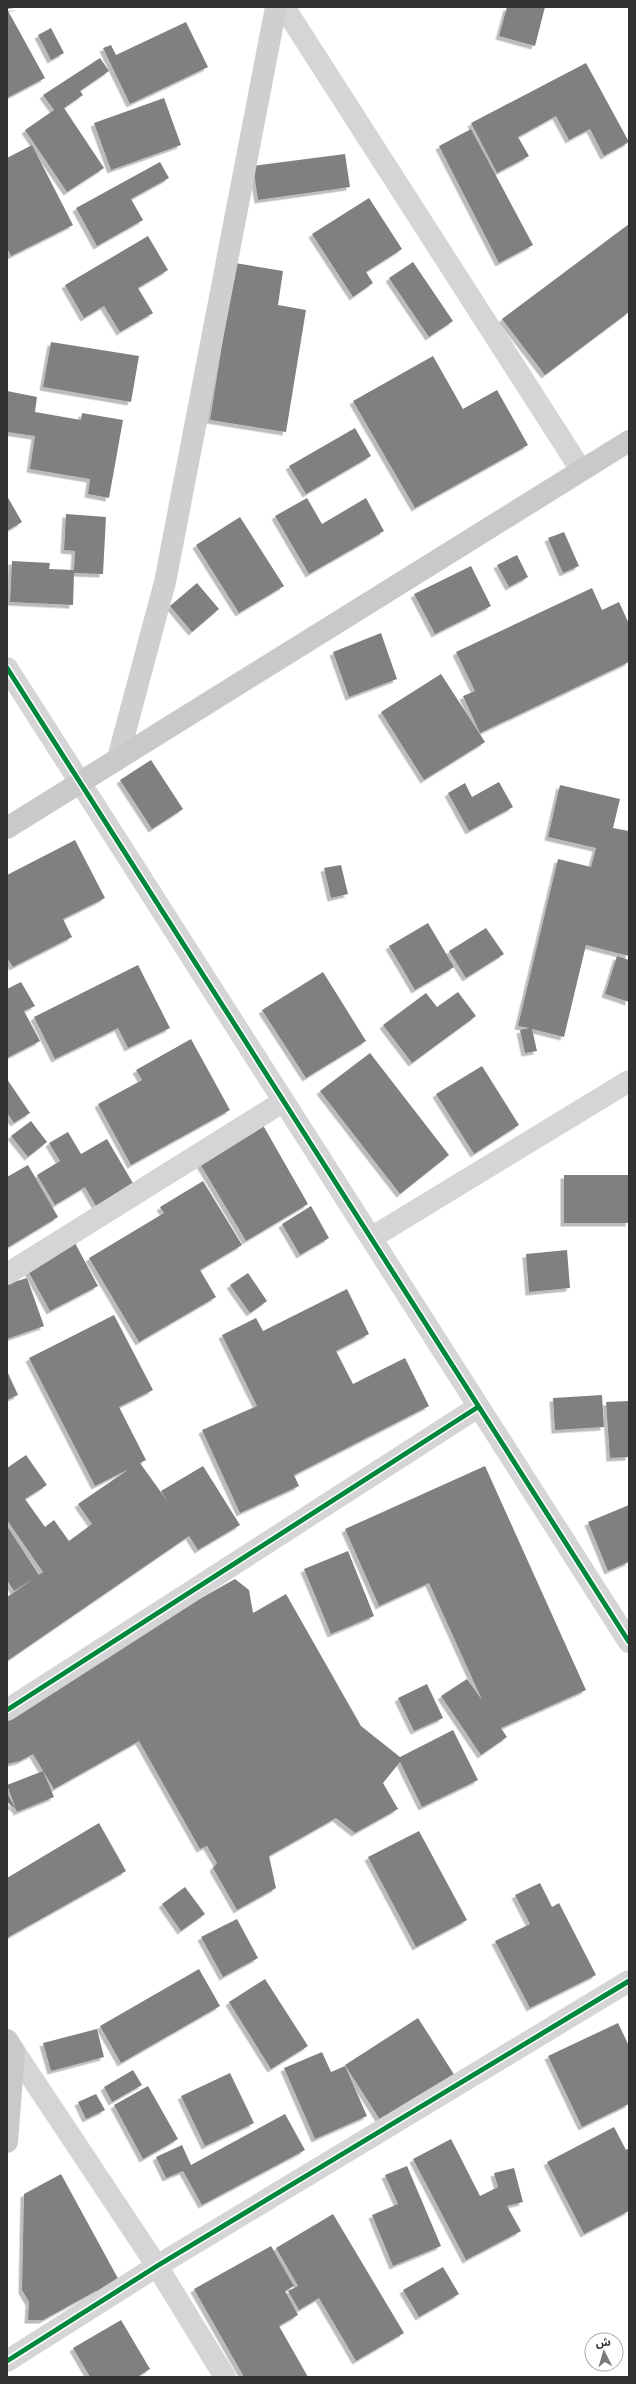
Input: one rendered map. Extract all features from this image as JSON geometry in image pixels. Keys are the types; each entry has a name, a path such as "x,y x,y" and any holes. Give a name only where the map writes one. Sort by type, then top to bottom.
{"main road":[{"path":"118,758 165,582 276,7"},
{"path":"7,828 629,441"},
{"path":"7,2142 10,2045"}],"street":[{"path":"284,7 581,470"},
{"path":"7,668 629,1642"},
{"path":"371,1238 629,1081"},
{"path":"7,1274 284,1101"},
{"path":"7,1710 478,1407"},
{"path":"7,2362 157,2266 629,1981"},
{"path":"10,2045 157,2266 225,2377"}],"building":[{"path":"7,7 21,7 7,9"},
{"path":"507,7 545,7 535,46 499,36"},
{"path":"7,9 45,78 7,98"},
{"path":"186,22 208,67 130,104 103,48 111,45 116,55"},
{"path":"51,28 64,53 51,60 38,35"},
{"path":"100,58 109,71 80,91 83,95 64,108 104,168 67,192 25,130 54,110 43,95"},
{"path":"586,63 629,142 604,156 590,129 569,140 556,116 518,137 529,156 497,173 471,123"},
{"path":"164,98 181,145 111,170 94,123"},
{"path":"471,129 533,245 499,263 439,146"},
{"path":"32,145 73,225 11,256 7,248 7,158"},
{"path":"345,154 350,187 258,200 253,166"},
{"path":"160,162 169,178 131,199 143,220 97,246 76,208"},
{"path":"369,198 402,249 366,272 373,283 353,297 312,234"},
{"path":"629,224 629,312 545,375 502,319"},
{"path":"148,236 168,270 138,288 153,313 120,332 104,306 84,318 65,285"},
{"path":"413,262 453,321 429,337 389,278"},
{"path":"235,263 283,271 278,305 306,310 286,432 210,420"},
{"path":"51,342 139,356 131,402 43,387"},
{"path":"433,356 463,409 497,390 528,445 415,508 353,401"},
{"path":"7,391 37,397 35,412 81,420 82,413 123,420 109,498 88,494 90,479 30,469 35,436 7,432"},
{"path":"355,428 371,456 306,494 289,466"},
{"path":"7,496 22,522 7,531"},
{"path":"307,498 322,524 366,498 384,531 309,574 275,516"},
{"path":"66,514 106,517 103,574 74,573 73,605 10,602 12,561 50,563 49,569 74,570 75,551 64,550"},
{"path":"240,517 284,586 239,613 196,545"},
{"path":"564,532 579,566 563,573 548,538"},
{"path":"517,555 528,577 509,587 497,565"},
{"path":"471,566 491,606 435,634 414,594"},
{"path":"197,583 219,609 192,632 170,606"},
{"path":"592,588 602,610 619,602 629,624 629,662 480,733 463,696 475,691 456,652"},
{"path":"381,633 397,679 349,697 333,652"},
{"path":"441,674 485,742 424,780 381,712"},
{"path":"151,760 183,809 152,829 120,780"},
{"path":"499,782 513,807 469,831 448,793 465,783 472,797"},
{"path":"560,785 620,799 613,828 629,831 629,956 586,945 564,1037 532,1029 537,1051 525,1053 520,1030 529,1028 518,1026 558,859 591,867 596,848 548,837"},
{"path":"75,840 105,898 63,919 72,937 13,967 7,958 7,875"},
{"path":"341,865 348,894 331,898 324,868"},
{"path":"428,923 454,967 415,990 389,946"},
{"path":"486,928 504,954 466,978 449,951"},
{"path":"617,956 629,960 629,1002 605,994"},
{"path":"138,965 170,1028 128,1048 118,1028 55,1059 34,1017"},
{"path":"323,972 366,1041 306,1078 262,1010"},
{"path":"21,982 35,1006 24,1011 40,1041 7,1058 7,989"},
{"path":"458,992 476,1016 412,1063 383,1025 426,993 437,1007"},
{"path":"191,1039 230,1110 131,1165 98,1104 142,1080 136,1070"},
{"path":"370,1053 449,1155 400,1194 320,1091"},
{"path":"482,1066 519,1125 474,1154 436,1094"},
{"path":"7,1079 30,1113 14,1123 7,1113"},
{"path":"260,1120 308,1204 246,1241 196,1157"},
{"path":"31,1121 47,1142 28,1157 11,1136"},
{"path":"68,1132 81,1154 107,1139 137,1190 99,1211 85,1187 55,1205 37,1175 60,1161 49,1143"},
{"path":"28,1165 58,1217 7,1248 7,1177"},
{"path":"564,1175 629,1175 629,1223 564,1223"},
{"path":"203,1181 242,1245 200,1270 216,1297 139,1342 89,1258 164,1213 160,1207"},
{"path":"311,1206 329,1238 300,1255 282,1224"},
{"path":"75,1243 98,1286 50,1311 27,1269"},
{"path":"567,1250 570,1288 529,1292 526,1254"},
{"path":"248,1273 267,1301 250,1313 230,1285"},
{"path":"27,1278 44,1326 7,1339 7,1284"},
{"path":"347,1289 369,1334 336,1351 353,1384 405,1358 429,1406 294,1475 299,1486 240,1513 202,1430 257,1406 222,1335 256,1318 263,1331"},
{"path":"114,1315 153,1390 119,1407 146,1460 140,1463 168,1502 161,1491 203,1466 240,1525 198,1550 189,1536 7,1661 7,1597 43,1572 7,1520 7,1468 26,1455 47,1485 25,1499 45,1527 54,1520 69,1541 92,1524 78,1504 129,1469 95,1486 29,1358"},
{"path":"7,1371 18,1395 7,1400"},
{"path":"602,1395 604,1427 555,1430 553,1398"},
{"path":"629,1401 629,1457 610,1458 606,1402"},
{"path":"485,1466 586,1690 501,1728 507,1737 481,1755 441,1696 467,1679 482,1700 429,1583 379,1606 345,1529"},
{"path":"629,1505 629,1562 608,1571 588,1522"},
{"path":"7,1526 39,1575 14,1591 7,1580"},
{"path":"348,1551 374,1616 331,1634 304,1569"},
{"path":"235,1579 249,1590 253,1613 286,1594 361,1726 400,1757 453,1730 478,1780 422,1807 400,1762 383,1783 398,1809 355,1833 336,1818 269,1856 276,1888 237,1910 213,1868 217,1863 207,1846 200,1849 139,1741 54,1789 33,1754 20,1761 7,1764 7,1707"},
{"path":"427,1684 443,1718 414,1731 398,1698"},
{"path":"43,1771 54,1797 17,1812 7,1785"},
{"path":"7,1793 16,1809 7,1802"},
{"path":"99,1823 126,1871 7,1938 7,1878"},
{"path":"419,1831 467,1920 416,1947 368,1857"},
{"path":"540,1883 552,1907 559,1903 596,1975 530,2008 495,1941 530,1924 515,1895"},
{"path":"185,1887 205,1914 181,1931 162,1904"},
{"path":"237,1919 258,1958 223,1977 201,1937"},
{"path":"199,1969 220,2006 121,2063 100,2026"},
{"path":"265,1979 308,2046 271,2069 229,2002"},
{"path":"418,2018 457,2079 384,2126 345,2065"},
{"path":"618,2023 629,2046 629,2104 582,2127 548,2056"},
{"path":"97,2029 104,2057 51,2071 43,2043"},
{"path":"322,2052 331,2072 345,2066 367,2116 315,2139 284,2068"},
{"path":"133,2070 142,2085 112,2102 104,2087"},
{"path":"230,2073 254,2123 205,2146 181,2096"},
{"path":"148,2086 178,2139 143,2159 114,2105"},
{"path":"96,2094 105,2110 86,2119 78,2102"},
{"path":"285,2114 305,2150 202,2205 183,2171 166,2178 156,2157 182,2145 191,2165"},
{"path":"614,2127 626,2150 629,2148 629,2211 584,2234 547,2162"},
{"path":"451,2139 480,2196 498,2187 494,2173 514,2168 523,2202 507,2206 521,2231 466,2260 413,2159"},
{"path":"407,2166 441,2246 393,2266 372,2215 398,2204 385,2175"},
{"path":"61,2174 121,2284 108,2291 96,2291 43,2320 28,2320 29,2302 22,2290 24,2194"},
{"path":"333,2214 404,2333 356,2361 319,2298 299,2310 288,2291 298,2286 276,2248"},
{"path":"271,2246 294,2286 285,2291 298,2315 279,2326 308,2377 244,2377 194,2289"},
{"path":"443,2267 459,2294 419,2317 403,2290"},
{"path":"121,2320 150,2369 137,2377 90,2377 73,2348"}],"cycle path":[{"path":"7,668 629,1642"},
{"path":"7,1710 478,1407"},
{"path":"7,2361 157,2266 629,1981"}]}
